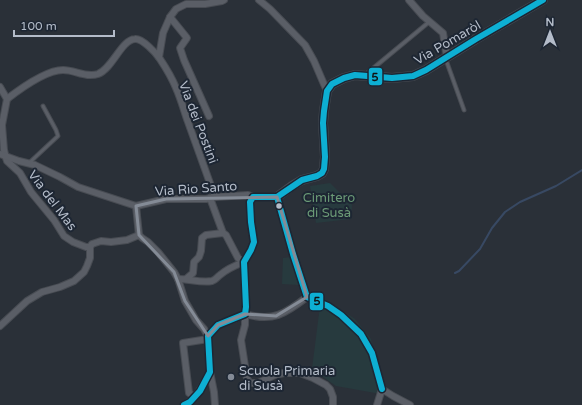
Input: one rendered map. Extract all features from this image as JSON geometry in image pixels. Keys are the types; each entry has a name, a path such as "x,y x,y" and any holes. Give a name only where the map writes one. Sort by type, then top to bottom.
{"street":[{"path":"159,57 163,32 170,17 176,9 186,4 205,4 224,0"},
{"path":"259,0 270,9 305,45 314,61 327,91 324,117 324,169 322,173 317,176 302,180 277,197 288,238 307,297 328,306 341,315 361,334 372,353 382,389 377,405"},
{"path":"409,0 429,22 443,33 446,57"},
{"name":"Via Pomaròl","path":"327,91 332,84 354,75 392,78 413,76 524,14 543,0"},
{"name":"Via dei Postini","path":"170,17 187,38 180,48 209,116"},
{"name":"Via dei Postini","path":"7,99 23,86 51,72 62,70 85,75 98,74 108,67 122,48 131,40 136,39 142,41 159,57 176,88 224,232 238,258 244,262"},
{"path":"0,87 7,99 2,125 3,155 35,165 78,187 136,206 140,234 142,238 158,252 174,272 178,279 185,302 196,320 204,329 208,338 210,372 215,405"},
{"name":"Via del Mas","path":"3,155 20,174 31,192 54,220 64,236 73,242 90,247"},
{"name":"Via Rio Santo","path":"136,206 166,199 248,195 253,197 277,197"},
{"path":"178,279 205,281 214,280 230,268 244,262 252,250 254,242 250,202 253,197"},
{"path":"186,279 192,273 194,262 199,257 202,238 206,235 224,232"},
{"path":"0,326 27,301 42,292 60,287 78,278 87,266 90,258 90,247 92,244 100,241 111,242 127,240 140,234"},
{"path":"244,262 246,307 241,340 247,380 250,383 258,383 275,375 284,373 300,373 326,385 330,389 333,397 333,405"},
{"path":"195,397 189,392 183,343 208,338 218,325 245,314 268,317 276,316 286,312 307,297"},
{"path":"184,405 190,402 200,391 210,372"},
{"path":"382,389 410,405"}],"lane":[{"path":"363,76 429,22"},
{"path":"446,57 464,110"},
{"path":"29,163 58,136 58,133 43,106"}],"highlighted area":[{"path":"277,197 307,297 276,316 245,314 218,325 208,336 185,301 174,272 139,235 136,206 166,199"}],"green space":[{"name":"Cimitero di Susà","path":"330,183 352,205 351,219 316,223 310,186"},
{"path":"292,257 299,285 282,284 283,258"},
{"path":"321,298 327,300 355,319 371,339 381,394 336,386 312,369"}],"waterway":[{"path":"455,273 459,271 480,249 492,228 505,212 520,202 556,186 582,170"}],"transit line":[{"name":"5","path":"277,197 302,180 317,176 322,173 324,169 324,111 327,91 332,84 344,78 355,75 392,78 413,76 426,70 543,0"},
{"name":"5","path":"184,405 190,402 200,391 210,372 208,336 218,325 245,314 244,262 254,242 250,202 253,197 277,197"},
{"name":"5","path":"277,197 307,297 328,306 341,315 361,334 372,353 382,389"}],"place":[{"name":"Scuola Primaria di Susà","path":"231,377"}]}
